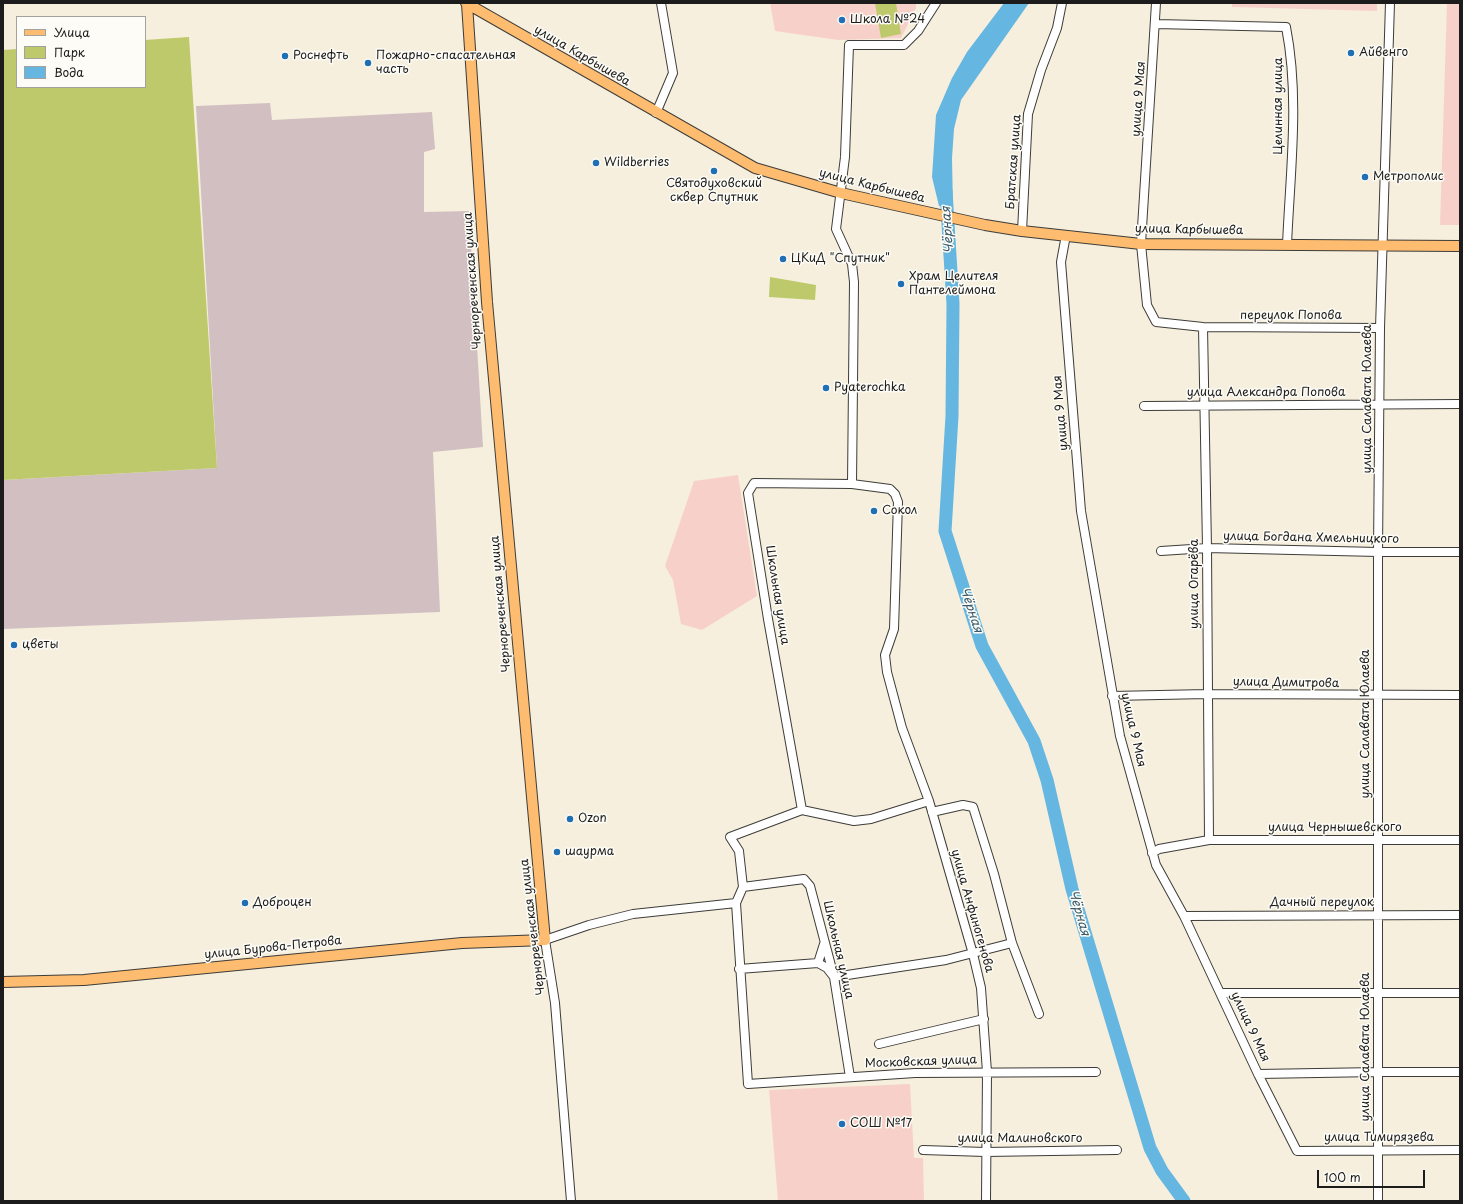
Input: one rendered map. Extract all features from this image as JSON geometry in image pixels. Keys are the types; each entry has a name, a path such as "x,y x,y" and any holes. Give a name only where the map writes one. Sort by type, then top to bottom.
{"main road":[{"name":"улица Карбышева","path":"467,3 656,113 755,168 841,193 985,225 1022,231 1141,244 1460,246"},
{"name":"Чернореченская улица","path":"467,3 487,302 545,940"},
{"name":"улица Бурова-Петрова","path":"3,982 84,980 462,943 545,940"}],"street":[{"path":"656,113 673,73 661,3"},
{"path":"852,484 854,282 852,264 836,228 845,157 849,45 904,46 918,31 936,3"},
{"name":"Братская улица","path":"1022,231 1028,114 1041,70 1057,28 1062,3"},
{"name":"улица 9 Мая","path":"1156,3 1156,24 1141,244 1146,305 1156,322 1203,327"},
{"name":"улица Салавата Юлаева","path":"1378,1201 1378,552 1380,328 1390,3"},
{"name":"Целинная улица","path":"1156,24 1286,27 1291,53 1293,80 1293,134 1287,245"},
{"name":"улица 9 Мая","path":"1066,235 1061,262 1062,281 1081,511 1120,736 1156,865 1184,916 1258,1074 1297,1151"},
{"name":"переулок Попова","path":"1203,327 1380,328"},
{"name":"улица Огарёва","path":"1203,327 1207,548 1209,840"},
{"name":"улица Александра Попова","path":"1144,406 1460,404"},
{"name":"Школьная улица","path":"802,810 768,619 748,493 754,482 852,484"},
{"name":"улица Анфиногенова","path":"852,484 890,490 897,498 894,629 888,632 885,655 886,668 902,728 929,801 973,954 980,988 984,1019 987,1072 985,1152 986,1201"},
{"name":"улица Богдана Хмельницкого","path":"1161,551 1207,548 1378,552 1460,552"},
{"name":"улица Димитрова","path":"1112,696 1207,694 1460,696"},
{"path":"929,801 871,819 854,821 802,810 730,837 739,851 743,887 736,903 739,969 818,963 827,968 834,977 946,960 1012,943"},
{"path":"932,812 963,804 973,807 994,874 1012,943 1039,1014"},
{"name":"улица Чернышевского","path":"1152,853 1159,849 1209,840 1460,840"},
{"name":"Школьная улица","path":"743,887 804,878 810,886 824,944 834,977 850,1077"},
{"path":"545,940 589,925 633,914 736,903"},
{"name":"Дачный переулок","path":"1184,916 1460,915"},
{"name":"Чернореченская улица","path":"545,940 555,1003 571,1201"},
{"path":"818,963 824,944"},
{"name":"Московская улица","path":"739,969 748,1084 915,1072 1096,1072"},
{"path":"1221,993 1460,993"},
{"path":"879,1044 984,1019"},
{"path":"1258,1074 1460,1072"},
{"name":"улица Малиновского","path":"923,1150 985,1152 1117,1150"},
{"name":"улица Тимирязева","path":"1297,1151 1460,1150"}],"shaded area":[{"name":"Школа №24","path":"770,3 916,3 916,8 901,38 838,40 775,31"},
{"path":"1232,3 1377,3 1377,11 1232,7"},
{"path":"1447,3 1460,3 1460,225 1440,225"},
{"path":"270,103 272,120 432,112 435,149 424,152 424,212 469,211 483,447 433,452 440,612 3,629 3,480 217,468 196,106"},
{"path":"738,475 757,596 702,630 681,624 673,580 665,566 694,481"},
{"name":"СОШ №17","path":"910,1084 914,1158 923,1158 924,1201 778,1201 769,1090"}],"green space":[{"path":"875,3 896,3 901,34 881,38"},
{"path":"189,37 217,468 3,480 3,50 16,49 16,88 146,88 146,40"},
{"path":"770,277 816,285 815,300 769,297"}],"water":[{"path":"1004,3 1029,3 961,100 954,129 952,158 953,208 939,206 932,177 936,115 952,78 967,52"}],"waterway":[{"name":"Чёрная","path":"946,191 953,304 952,416 945,531 982,646 1034,741 1047,780 1072,889 1150,1148 1162,1171 1184,1201"}],"place":[{"name":"Школа №24","path":"842,20"},
{"name":"Айвенго","path":"1351,53"},
{"name":"Роснефть","path":"285,56"},
{"name":"Пожарно-спасательная часть","path":"368,63"},
{"name":"Wildberries","path":"596,163"},
{"name":"Святодуховский сквер Спутник","path":"714,171"},
{"name":"Метрополис","path":"1365,177"},
{"name":"ЦКиД \"Спутник\"","path":"783,259"},
{"name":"Храм Целителя Пантелеймона","path":"901,284"},
{"name":"Pyaterochka","path":"826,388"},
{"name":"Сокол","path":"874,511"},
{"name":"цветы","path":"14,645"},
{"name":"Ozon","path":"570,819"},
{"name":"шаурма","path":"557,852"},
{"name":"Доброцен","path":"245,903"},
{"name":"СОШ №17","path":"842,1124"}]}
